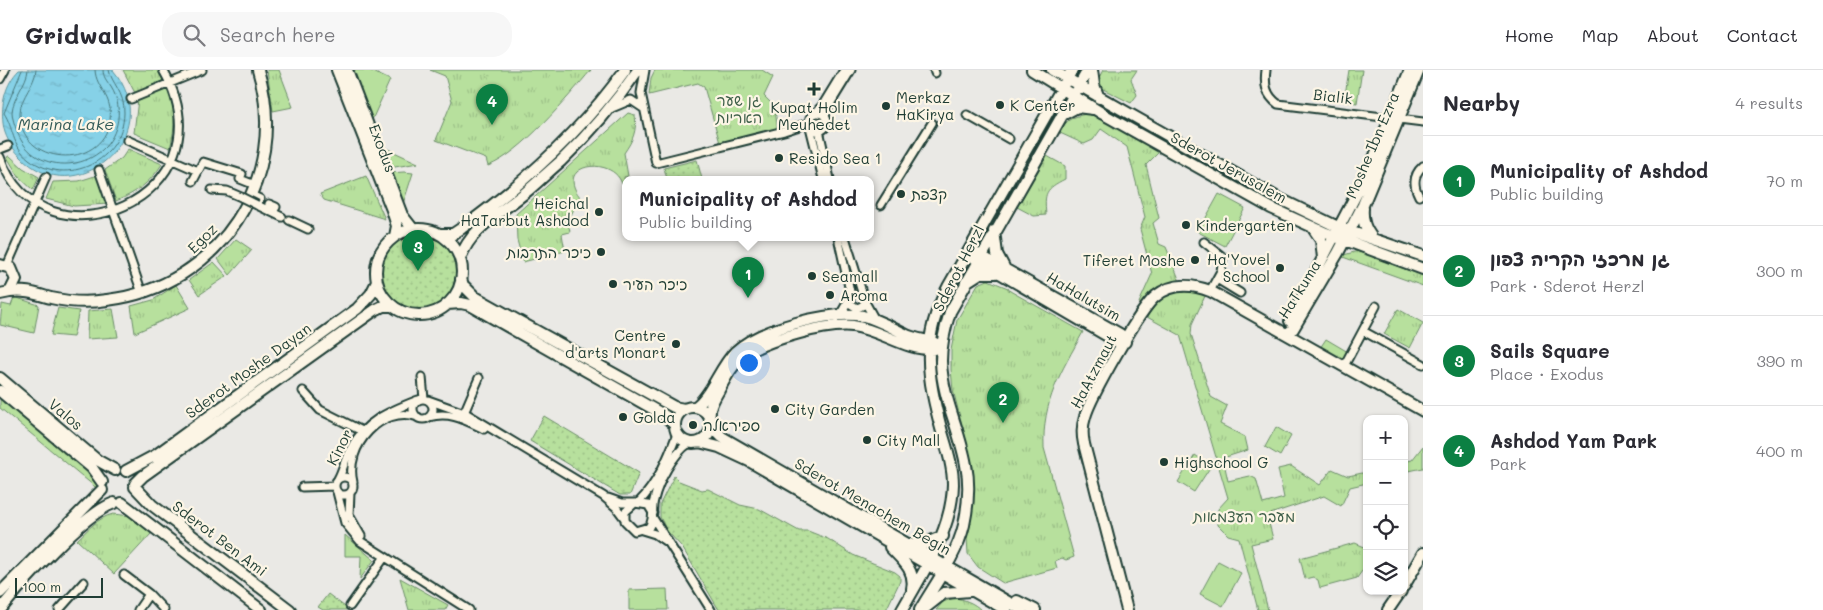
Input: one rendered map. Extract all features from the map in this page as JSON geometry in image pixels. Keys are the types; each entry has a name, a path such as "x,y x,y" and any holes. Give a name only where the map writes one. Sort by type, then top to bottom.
{"main road":[{"name":"Egoz","path":"3,265 16,276 21,284 33,292 50,298 83,302 107,300 142,293 173,280 209,255 229,232 252,199 262,165 266,133 265,99 258,70"},
{"name":"Exodus","path":"337,70 392,210 397,226 395,236"},
{"name":"Exodus","path":"347,70 402,215 413,229"},
{"path":"461,279 454,297 447,304 433,312 416,314 393,306 383,295 377,282 376,273 379,256 383,248 395,236 413,229 440,234 453,234 521,183 561,145 625,70"},
{"path":"638,70 603,114 562,160 528,191 474,235 464,247 460,260 461,279 463,285 475,297 674,407 684,409 695,407 702,402 725,363 753,338 781,328 840,315 864,316 928,345"},
{"name":"Sderot Jerusalem","path":"1052,70 1067,79 1075,90 1104,114 1262,203 1343,234 1367,248 1423,269"},
{"name":"Sderot Herzl","path":"921,610 962,530 968,480 966,463 943,379 942,347 950,312 994,231 1088,70"},
{"path":"1092,70 1094,85 1099,98"},
{"name":"Moshe Ibn Ezra","path":"1343,234 1363,205 1396,118 1410,70"},
{"name":"Moshe Ibn Ezra","path":"1343,234 1349,211 1419,70"},
{"path":"1036,72 1050,91 1047,113"},
{"name":"Sderot Jerusalem","path":"1036,72 1067,79"},
{"name":"Sderot Herzl","path":"902,610 943,536 951,500 952,470 929,381 928,345 935,316 944,294 970,252 1067,79"},
{"name":"Sderot Jerusalem","path":"1075,90 1099,98 1278,198 1315,223"},
{"path":"1060,117 1070,110 1082,107 1104,114"},
{"path":"1363,205 1363,223 1373,239"},
{"path":"1322,261 1323,246 1315,223 1349,211"},
{"path":"965,282 980,273 1002,270 997,254 994,231"},
{"path":"440,234 452,245 460,260"},
{"name":"Sderot Jerusalem","path":"1343,234 1373,239 1423,256"},
{"name":"HaTkuma","path":"1294,320 1338,253 1343,234"},
{"name":"HaTkuma","path":"1287,334 1322,261 1343,234"},
{"path":"1338,253 1351,249 1367,248"},
{"name":"HaHalutsim","path":"970,252 1105,330 1120,334 1125,342"},
{"path":"5,293 15,285 16,276"},
{"name":"Sderot Moshe Dayan","path":"126,471 156,455 357,309 368,298 377,282"},
{"name":"HaAtzmaut","path":"1127,610 1082,435 1090,404 1112,364 1150,301 1164,291 1187,286 1198,286 1210,291 1423,411"},
{"name":"Egoz","path":"5,293 33,292"},
{"path":"447,304 461,302 470,305 664,414 676,430 694,442 707,436 713,400 732,367 747,353 771,342 822,328 846,325 866,329 902,343 942,347"},
{"name":"Sderot Moshe Dayan","path":"0,610 53,552 97,512 132,497 135,485 143,476 375,310 382,306 393,306"},
{"path":"1266,324 1294,320 1306,346"},
{"path":"1112,364 1112,346 1105,330 1126,326 1138,321"},
{"name":"Valos","path":"0,378 97,460 115,470"},
{"name":"Valos","path":"0,391 92,468 102,486"},
{"path":"695,407 704,411 710,422"},
{"path":"676,430 677,416 684,409"},
{"name":"Sderot Menachem Begin","path":"710,422 722,437 908,544 929,561"},
{"name":"Sderot Menachem Begin","path":"694,442 719,447 748,461 881,538 990,591 1022,610"},
{"path":"0,593 102,486 107,474 115,470 126,471 132,476 135,485"},
{"name":"Sderot Ben Ami","path":"135,485 152,505 290,610"},
{"path":"102,486 106,498 118,503"},
{"name":"Sderot Ben Ami","path":"118,503 261,610"},
{"path":"908,544 924,544 943,536"},
{"path":"881,538 910,568 913,582 912,592"},
{"path":"1408,580 1422,557"},
{"name":"Sderot Menachem Begin","path":"943,569 972,591 1005,609"},
{"path":"921,610 944,594 972,591"},
{"path":"990,591 1035,610"},
{"path":"1388,610 1398,595"}],"street":[{"path":"0,79 5,70"},
{"path":"0,157 13,181 35,201 59,211 90,216 114,211 146,194 155,185 171,159 177,142 179,120 176,98 163,70"},
{"path":"131,99 201,70"},
{"path":"645,70 641,87 643,108 656,163 810,124 819,130 829,176"},
{"path":"821,176 810,124 814,113 822,106 844,70"},
{"path":"825,117 850,70"},
{"name":"Bialik","path":"1266,70 1264,81 1269,97 1278,104 1423,122"},
{"path":"603,114 628,100 634,101 643,108"},
{"path":"814,113 822,113 825,117 827,124 819,130"},
{"path":"967,115 1009,139"},
{"path":"881,205 932,123"},
{"path":"126,140 171,159 200,168 218,170 255,185"},
{"path":"0,150 8,146"},
{"path":"193,181 203,162 242,174 240,178"},
{"path":"1419,196 1415,183 1416,175 1423,166"},
{"path":"99,170 142,293"},
{"path":"3,265 46,177"},
{"path":"212,190 227,191 252,199 286,219 308,229"},
{"path":"269,204 276,207 273,212"},
{"path":"839,241 851,296 840,315"},
{"path":"846,241 864,302 876,320"},
{"path":"1204,242 1223,257 1221,271 1210,291"},
{"path":"1217,279 1240,292"},
{"path":"848,303 857,308 862,306 864,302"},
{"path":"1344,366 1376,306"},
{"path":"1363,331 1423,364"},
{"path":"422,377 423,400 433,409 429,417"},
{"path":"464,413 479,378"},
{"path":"303,391 320,410 362,431"},
{"path":"423,400 464,413 603,496 616,507 631,529 642,530 659,537 675,553"},
{"path":"418,417 414,407 423,400"},
{"name":"Kinor","path":"336,486 349,451 362,431 385,413 423,400"},
{"name":"Kinor","path":"353,482 350,468 352,456 361,440 372,428 397,414 405,413 418,417 429,417"},
{"path":"429,417 441,414 453,415 516,444"},
{"path":"625,518 627,508 637,503 650,488 676,430"},
{"path":"642,530 649,527 658,488 674,459 694,442"},
{"path":"302,487 336,486 345,477 353,482 354,488 350,494 348,509 352,524 383,558"},
{"path":"336,486 344,496 350,494"},
{"path":"336,486 348,528 366,546 469,610"},
{"path":"603,496 622,503 637,503 648,506 711,610"},
{"path":"350,606 383,558"},
{"path":"124,576 149,594 164,610"},
{"path":"59,610 84,582"},
{"path":"138,610 149,594"}],"green space":[{"path":"123,70 158,70 164,80 135,93"},
{"path":"267,70 279,70 293,107 273,111"},
{"path":"353,70 369,70 390,80 372,120"},
{"path":"430,70 591,70 543,124 515,149 488,166 486,159 436,140 452,101 445,76"},
{"name":"גן שער האריות","path":"655,70 762,70 773,77 764,96 775,107 777,128 720,143 704,87 698,83 649,95 651,78"},
{"path":"1103,70 1137,70 1131,79 1137,95 1131,103 1095,85"},
{"path":"1349,70 1362,70 1357,103 1344,101"},
{"path":"168,87 174,118 170,148 134,133 138,99"},
{"path":"628,113 635,115 635,131 624,153 628,176 622,176 622,184 617,175 608,169 598,166 579,170 574,177 574,185 580,197 568,221 570,232 562,234 565,251 523,262 517,240 516,214"},
{"path":"1086,114 1099,114 1159,152 1146,165 1159,218 1153,223 1159,244 1166,247 1181,284 1145,305 1139,303 1152,274 1140,229 1145,217 1127,147 1101,129 1093,140 1084,144 1060,133 1070,119"},
{"path":"379,145 418,163 389,168"},
{"path":"128,149 162,164 142,186 116,201 105,170 122,158"},
{"path":"10,156 23,168 39,177 33,190 19,177 7,157"},
{"path":"1047,156 1065,166 1065,179 1047,192 1045,202 1046,215 1034,216 1017,207"},
{"path":"697,160 701,176 666,176 664,168"},
{"path":"390,173 413,173 402,207"},
{"path":"98,175 109,204 74,206 46,199 53,182 79,181"},
{"path":"366,176 385,219 324,200 320,194"},
{"path":"1219,194 1245,208 1225,246 1198,232"},
{"path":"426,234 439,240 450,251 456,264 454,287 439,304 426,310 410,310 397,304 382,287 380,264 386,251 403,236"},
{"path":"236,239 252,250 230,275 218,259"},
{"path":"1358,251 1423,276 1423,286 1340,256"},
{"path":"214,262 227,276 199,295 189,280"},
{"path":"988,280 1008,288 1010,291 1083,332 1054,387 1044,431 1044,448 1074,557 1055,561 1057,568 1003,583 978,567 968,554 967,537 974,491 973,467 953,390 951,370 951,350 957,320 978,284"},
{"path":"176,285 190,308 135,333 131,306 153,300"},
{"name":"מעבר העצמאות","path":"1183,290 1195,290 1206,294 1192,324 1191,334 1211,397 1227,406 1220,424 1245,437 1248,450 1223,458 1228,481 1250,476 1256,479 1263,504 1284,498 1278,469 1291,466 1320,485 1332,469 1348,476 1363,473 1363,484 1350,487 1341,506 1324,496 1267,515 1273,539 1251,544 1268,610 1258,610 1239,538 1228,535 1218,525 1218,509 1228,498 1180,335 1147,317 1162,299"},
{"path":"14,297 39,305 34,333 0,325 2,304 11,306"},
{"path":"58,308 79,311 73,337 51,335"},
{"path":"113,309 118,337 87,339 88,311"},
{"path":"1398,309 1423,323 1410,348 1384,334"},
{"path":"1326,339 1348,352 1342,361 1320,348"},
{"path":"0,397 100,481 100,491 0,408"},
{"path":"544,416 639,473 630,495 620,495 530,441"},
{"path":"1276,427 1291,436 1280,456 1265,447"},
{"path":"1423,446 1423,468 1408,471 1408,461 1412,460"},
{"path":"1195,455 1211,466 1194,492 1178,482"},
{"path":"674,476 679,481 702,490 708,489 740,505 759,509 799,531 808,531 828,539 853,555 895,572 900,576 900,581 886,610 719,610 682,547 667,531 660,517 660,504"},
{"path":"113,514 131,516 151,534 114,574 77,540 97,521"},
{"path":"345,535 374,560 360,579 361,556 345,556"},
{"path":"1355,543 1363,546 1363,570 1357,578 1320,588 1318,580 1313,577 1305,579 1300,558"},
{"path":"1218,561 1241,573 1223,606 1200,594"},
{"path":"400,578 448,605 445,610 409,610"},
{"path":"667,589 668,610 629,610 629,590"},
{"path":"328,594 349,610 323,610 318,607"},
{"path":"954,598 969,602 981,610 936,610 943,602"}],"water":[{"name":"Marina Lake","path":"19,70 113,70 127,94 129,119 122,141 107,159 88,172 65,176 42,172 20,156 6,136 3,116 3,102 7,88"}],"place":[{"name":"Kupat Holim Meuhedet","path":"814,89"},
{"name":"K Center","path":"1000,105"},
{"name":"Merkaz HaKirya","path":"886,106"},
{"name":"Ashdod Yam Park","path":"492,125"},
{"name":"Resido Sea 1","path":"779,158"},
{"name":"קצפת","path":"901,194"},
{"name":"Heichal HaTarbut Ashdod","path":"599,212"},
{"name":"Kindergarten","path":"1186,225"},
{"name":"כיכר התרבות","path":"601,252"},
{"name":"Tiferet Moshe","path":"1195,260"},
{"name":"Ha'Yovel School","path":"1280,268"},
{"name":"Sails Square","path":"418,271"},
{"name":"Seamall","path":"812,276"},
{"name":"כיכר העיר","path":"613,284"},
{"name":"Aroma","path":"830,295"},
{"name":"Municipality of Ashdod","path":"748,298"},
{"name":"Centre d'arts Monart","path":"676,344"},
{"name":"City Garden","path":"775,409"},
{"name":"Golda","path":"623,417"},
{"name":"גן מרכזי הקריה צפון","path":"1003,423"},
{"name":"ספיראלה","path":"693,425"},
{"name":"City Mall","path":"867,440"},
{"name":"Highschool G","path":"1164,462"}]}
